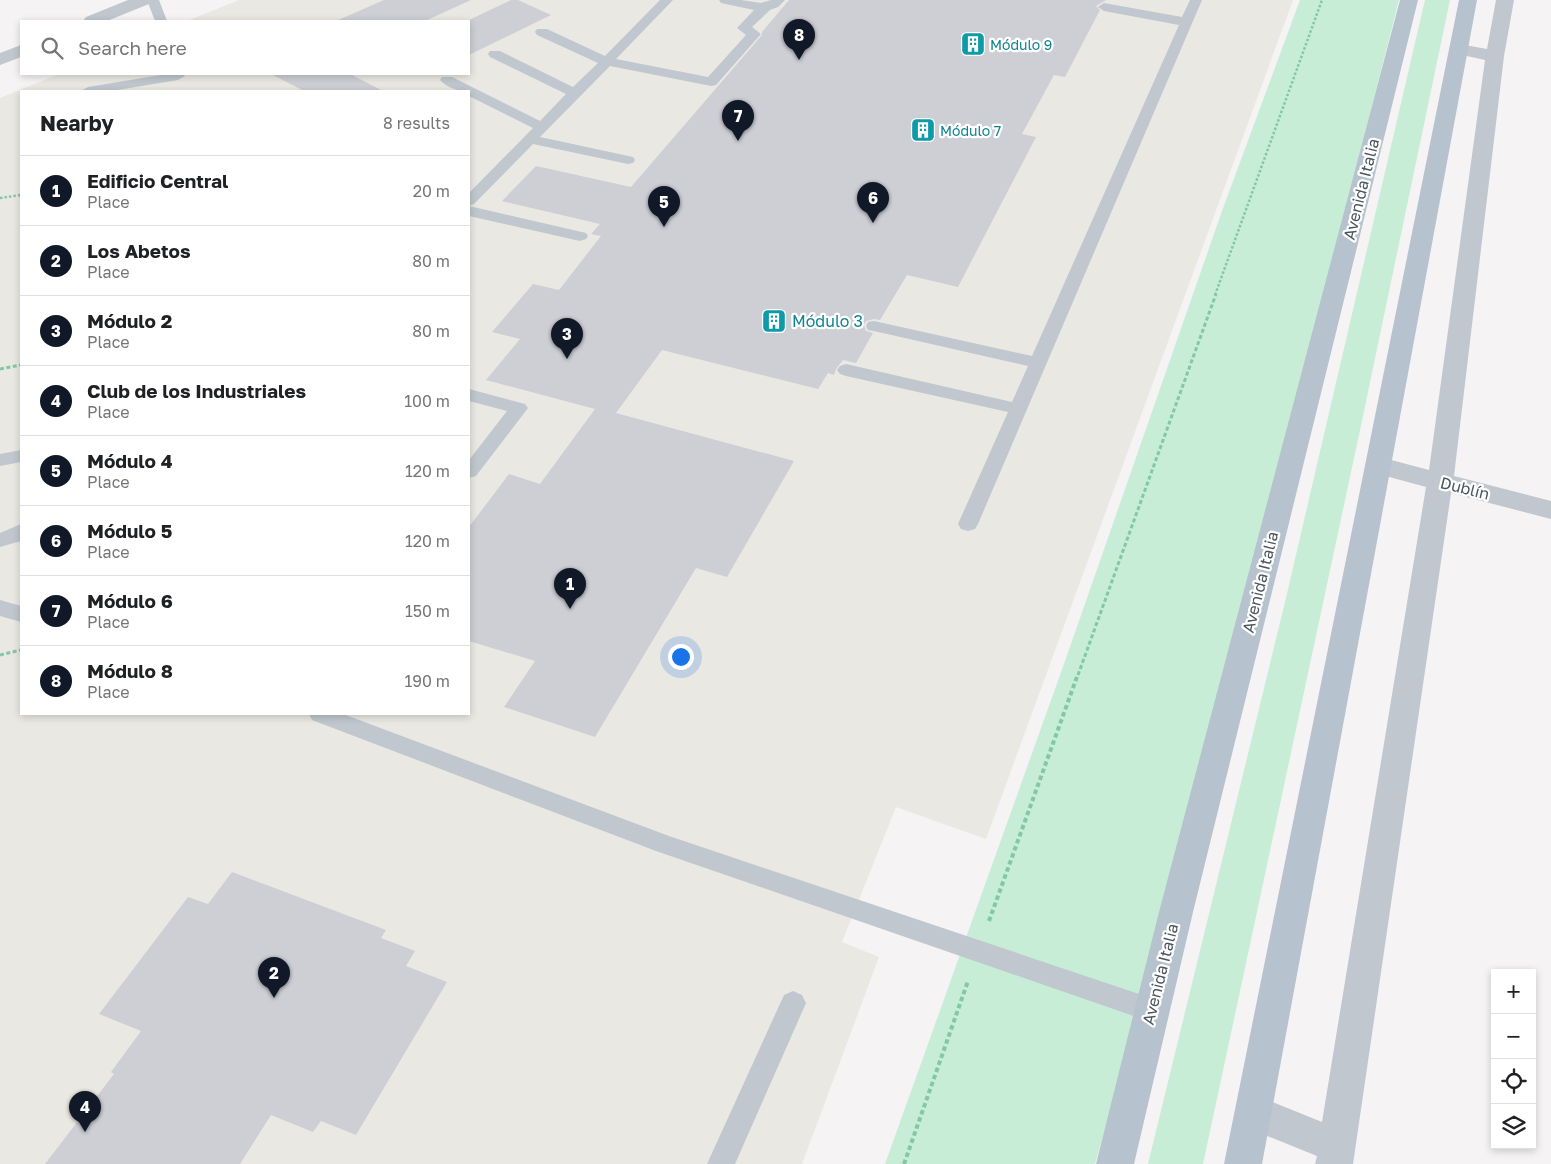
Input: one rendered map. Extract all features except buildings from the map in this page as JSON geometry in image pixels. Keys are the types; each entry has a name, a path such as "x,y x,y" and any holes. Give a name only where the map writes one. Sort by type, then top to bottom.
{"main road":[{"name":"Avenida Italia","path":"1115,1164 1151,1010 1409,0"},
{"path":"1243,1164 1380,466 1468,0"}],"street":[{"path":"94,20 143,0"},
{"path":"1253,1112 1335,1155 1440,482 1495,56 1505,0"},
{"path":"0,59 20,50"},
{"path":"1459,50 1495,56"},
{"name":"Dublín","path":"1380,466 1551,510"}],"lane":[{"path":"153,0 161,20"},
{"path":"470,200 666,0"},
{"path":"725,0 764,7 775,4 779,0"},
{"path":"968,524 1196,0"},
{"path":"542,32 606,61 711,82 754,34 744,28 764,7"},
{"path":"1104,8 1186,22"},
{"path":"495,54 574,93"},
{"path":"94,90 178,75 183,90"},
{"path":"447,80 467,90"},
{"path":"470,92 541,127"},
{"path":"529,139 628,160"},
{"path":"470,210 580,236"},
{"path":"874,326 1038,363"},
{"path":"846,370 1018,409"},
{"path":"470,395 520,408 475,456 470,469"},
{"path":"0,460 20,456"},
{"path":"0,540 15,536 20,532"},
{"path":"0,608 20,614"},
{"path":"323,715 664,844 1151,1010"},
{"path":"721,1164 793,1003"}],"path":[{"path":"904,1164 1322,0"},
{"path":"0,198 20,195"},
{"path":"0,369 20,365"},
{"path":"0,655 20,650"}],"shaded area":[{"path":"239,0 1293,0 986,839 896,807 842,942 879,957 802,1164 0,1164 0,98 57,75 470,75 470,20 189,20"}],"green space":[{"path":"1300,0 1399,0 1160,937 1095,1164 885,1164 1064,664 1222,211"},
{"path":"1425,0 1450,0 1203,1164 1148,1164 1286,598"}],"place":[{"name":"Módulo 9","path":"973,44"},
{"name":"Módulo 8","path":"799,60"},
{"name":"Módulo 7","path":"923,130"},
{"name":"Módulo 6","path":"738,141"},
{"name":"Módulo 5","path":"873,223"},
{"name":"Módulo 4","path":"664,227"},
{"name":"Módulo 3","path":"774,321"},
{"name":"Módulo 2","path":"567,359"},
{"name":"Edificio Central","path":"570,609"},
{"name":"Los Abetos","path":"274,998"},
{"name":"Club de los Industriales","path":"85,1132"}]}
